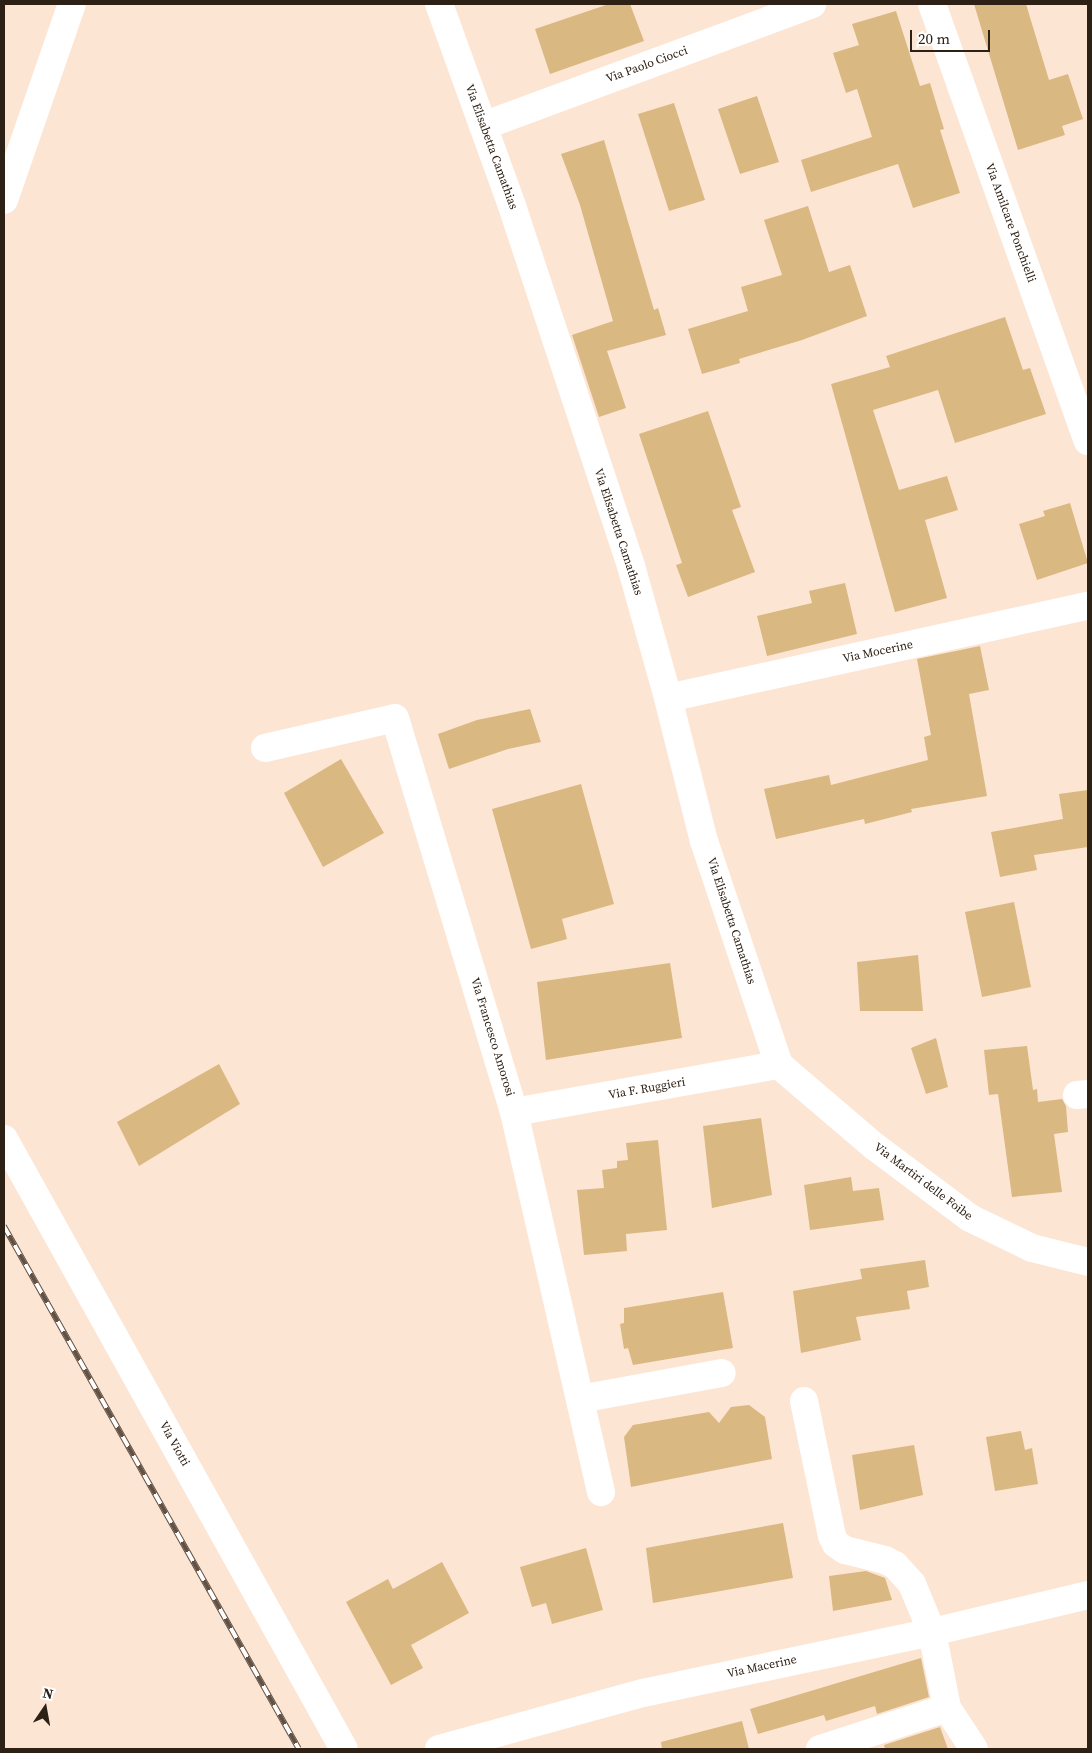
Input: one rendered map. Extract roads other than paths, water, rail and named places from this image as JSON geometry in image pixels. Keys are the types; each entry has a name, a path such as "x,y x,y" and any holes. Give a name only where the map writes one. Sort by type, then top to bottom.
{"street":[{"path":"4,200 72,4"},
{"name":"Via Elisabetta Camathias","path":"439,4 512,206 630,566 668,698 704,841 779,1066"},
{"name":"Via Paolo Ciocci","path":"483,126 812,4"},
{"name":"Via Amilcare Ponchielli","path":"932,4 1088,441"},
{"name":"Via Mocerine","path":"668,698 1088,606"},
{"name":"Via Francesco Amorosi","path":"265,748 395,718 514,1112 601,1492"},
{"name":"Via F. Ruggieri","path":"514,1112 779,1066"},
{"name":"Via Martiri delle Foibe","path":"779,1066 874,1146 970,1218 1032,1248 1088,1262"},
{"name":"Via Viotti","path":"4,1139 344,1749"},
{"path":"580,1399 722,1373"},
{"path":"804,1401 832,1536 836,1544 845,1550 885,1560 904,1574 912,1584 932,1632 947,1708 974,1749"},
{"name":"Via Macerine","path":"439,1749 643,1693 932,1632 1088,1595"},
{"path":"820,1749 947,1708"}],"railway":[{"path":"4,1226 299,1749"}]}
